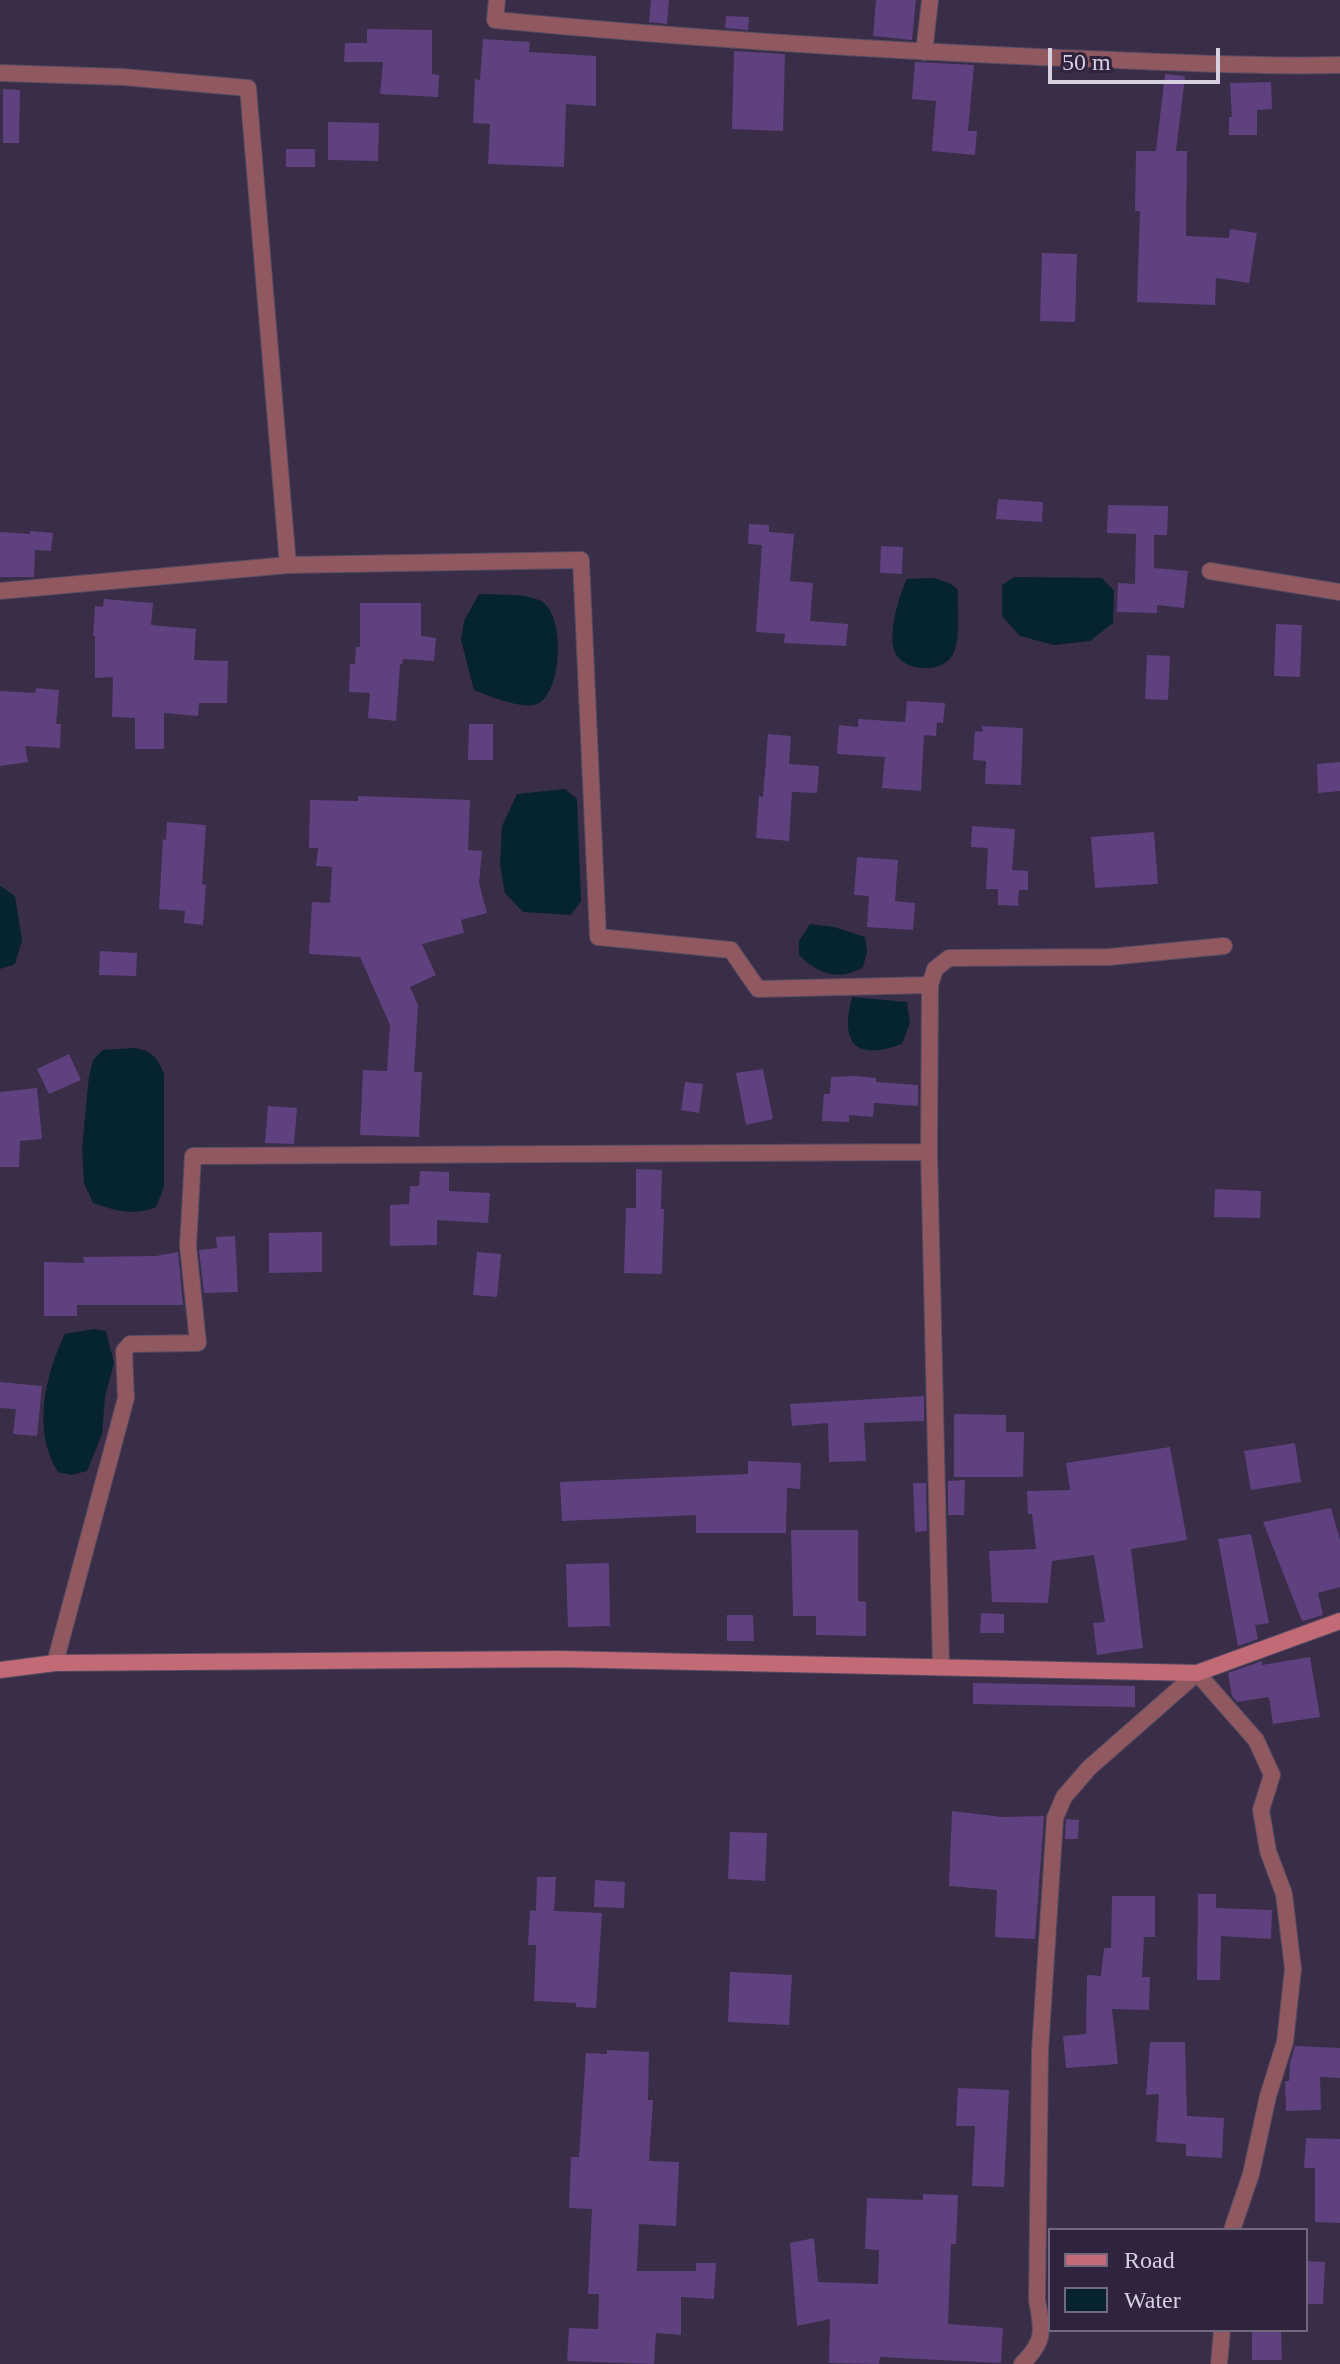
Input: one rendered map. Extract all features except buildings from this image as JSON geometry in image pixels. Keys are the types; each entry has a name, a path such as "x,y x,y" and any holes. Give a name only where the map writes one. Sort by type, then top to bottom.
{"street":[{"path":"497,0 495,20 683,38 924,52 1273,66 1340,65"},
{"path":"924,52 930,0"},
{"path":"0,73 123,77 248,88 288,565"},
{"path":"0,591 288,565 581,560 598,937 731,950 758,989 930,985"},
{"path":"1210,571 1340,592"},
{"path":"941,1667 929,1152 930,985 935,969 949,958 1109,957 1224,946"},
{"path":"55,1663 126,1398 124,1351 130,1344 198,1343 188,1246 193,1156 929,1152"},
{"path":"0,1670 55,1663 559,1659 1197,1673 1340,1621"},
{"path":"1197,1673 1256,1740 1272,1775 1261,1810 1268,1851 1284,1894 1293,1969 1285,2042 1268,2096 1251,2174 1233,2228"},
{"path":"1022,2364 1038,2348 1041,2322 1037,2300 1040,2051 1055,1818 1064,1797 1089,1768 1197,1673"},
{"path":"1219,2364 1222,2332"}],"water":[{"path":"1014,577 1102,578 1114,591 1113,623 1090,641 1054,645 1020,636 1002,616 1002,585"},
{"path":"934,578 958,590 957,637 954,652 944,664 919,668 910,666 897,656 892,639 894,618 907,579"},
{"path":"479,594 527,597 541,601 549,609 557,638 556,673 544,699 534,705 512,703 474,690 461,640 464,621"},
{"path":"565,789 577,799 581,901 571,915 523,912 505,893 500,865 502,826 517,794"},
{"path":"0,886 15,896 22,940 15,964 0,969"},
{"path":"810,924 834,927 865,937 867,952 863,967 837,975 821,971 806,962 799,955 799,941"},
{"path":"852,997 907,1002 910,1023 902,1044 873,1050 862,1049 855,1044 848,1027"},
{"path":"135,1048 154,1056 164,1074 164,1187 156,1207 132,1212 93,1203 84,1183 82,1148 93,1060 103,1050"},
{"path":"94,1329 106,1331 114,1363 105,1397 102,1434 87,1471 71,1475 58,1472 50,1456 45,1439 44,1403 52,1367 65,1334"}]}
